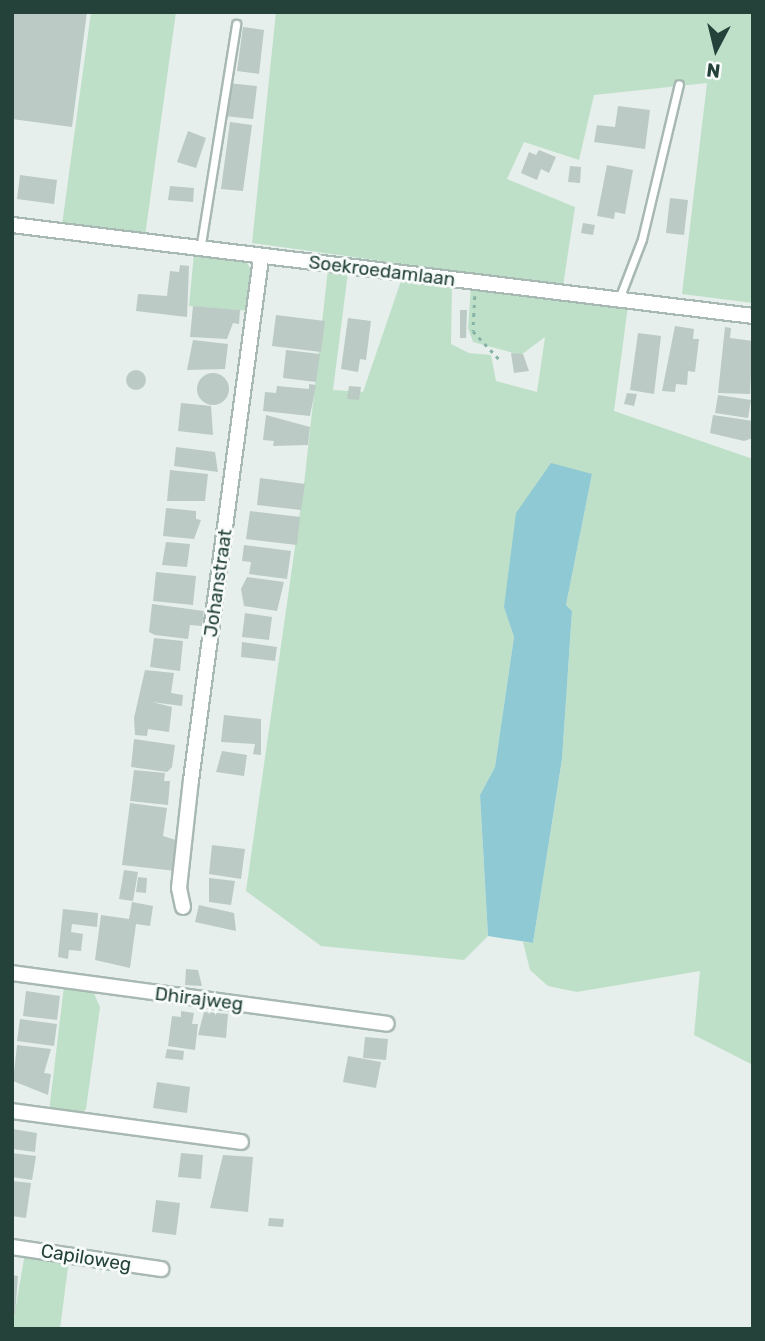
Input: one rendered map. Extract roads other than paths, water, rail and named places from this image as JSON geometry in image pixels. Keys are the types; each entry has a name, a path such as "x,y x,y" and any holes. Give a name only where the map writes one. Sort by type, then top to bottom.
{"street":[{"name":"Soekroedamlaan","path":"12,225 200,251 753,316"},
{"name":"Johanstraat","path":"183,907 179,888 191,780 261,258"},
{"name":"Dhirajweg","path":"12,973 387,1024"},
{"path":"12,1111 241,1142"},
{"name":"Capiloweg","path":"12,1247 161,1269"}],"lane":[{"path":"200,251 236,24"},
{"path":"619,300 642,239 679,84"}],"water":[{"path":"551,463 592,474 566,605 572,611 562,759 533,943 488,936 480,795 495,767 514,637 504,607 516,513"}]}
